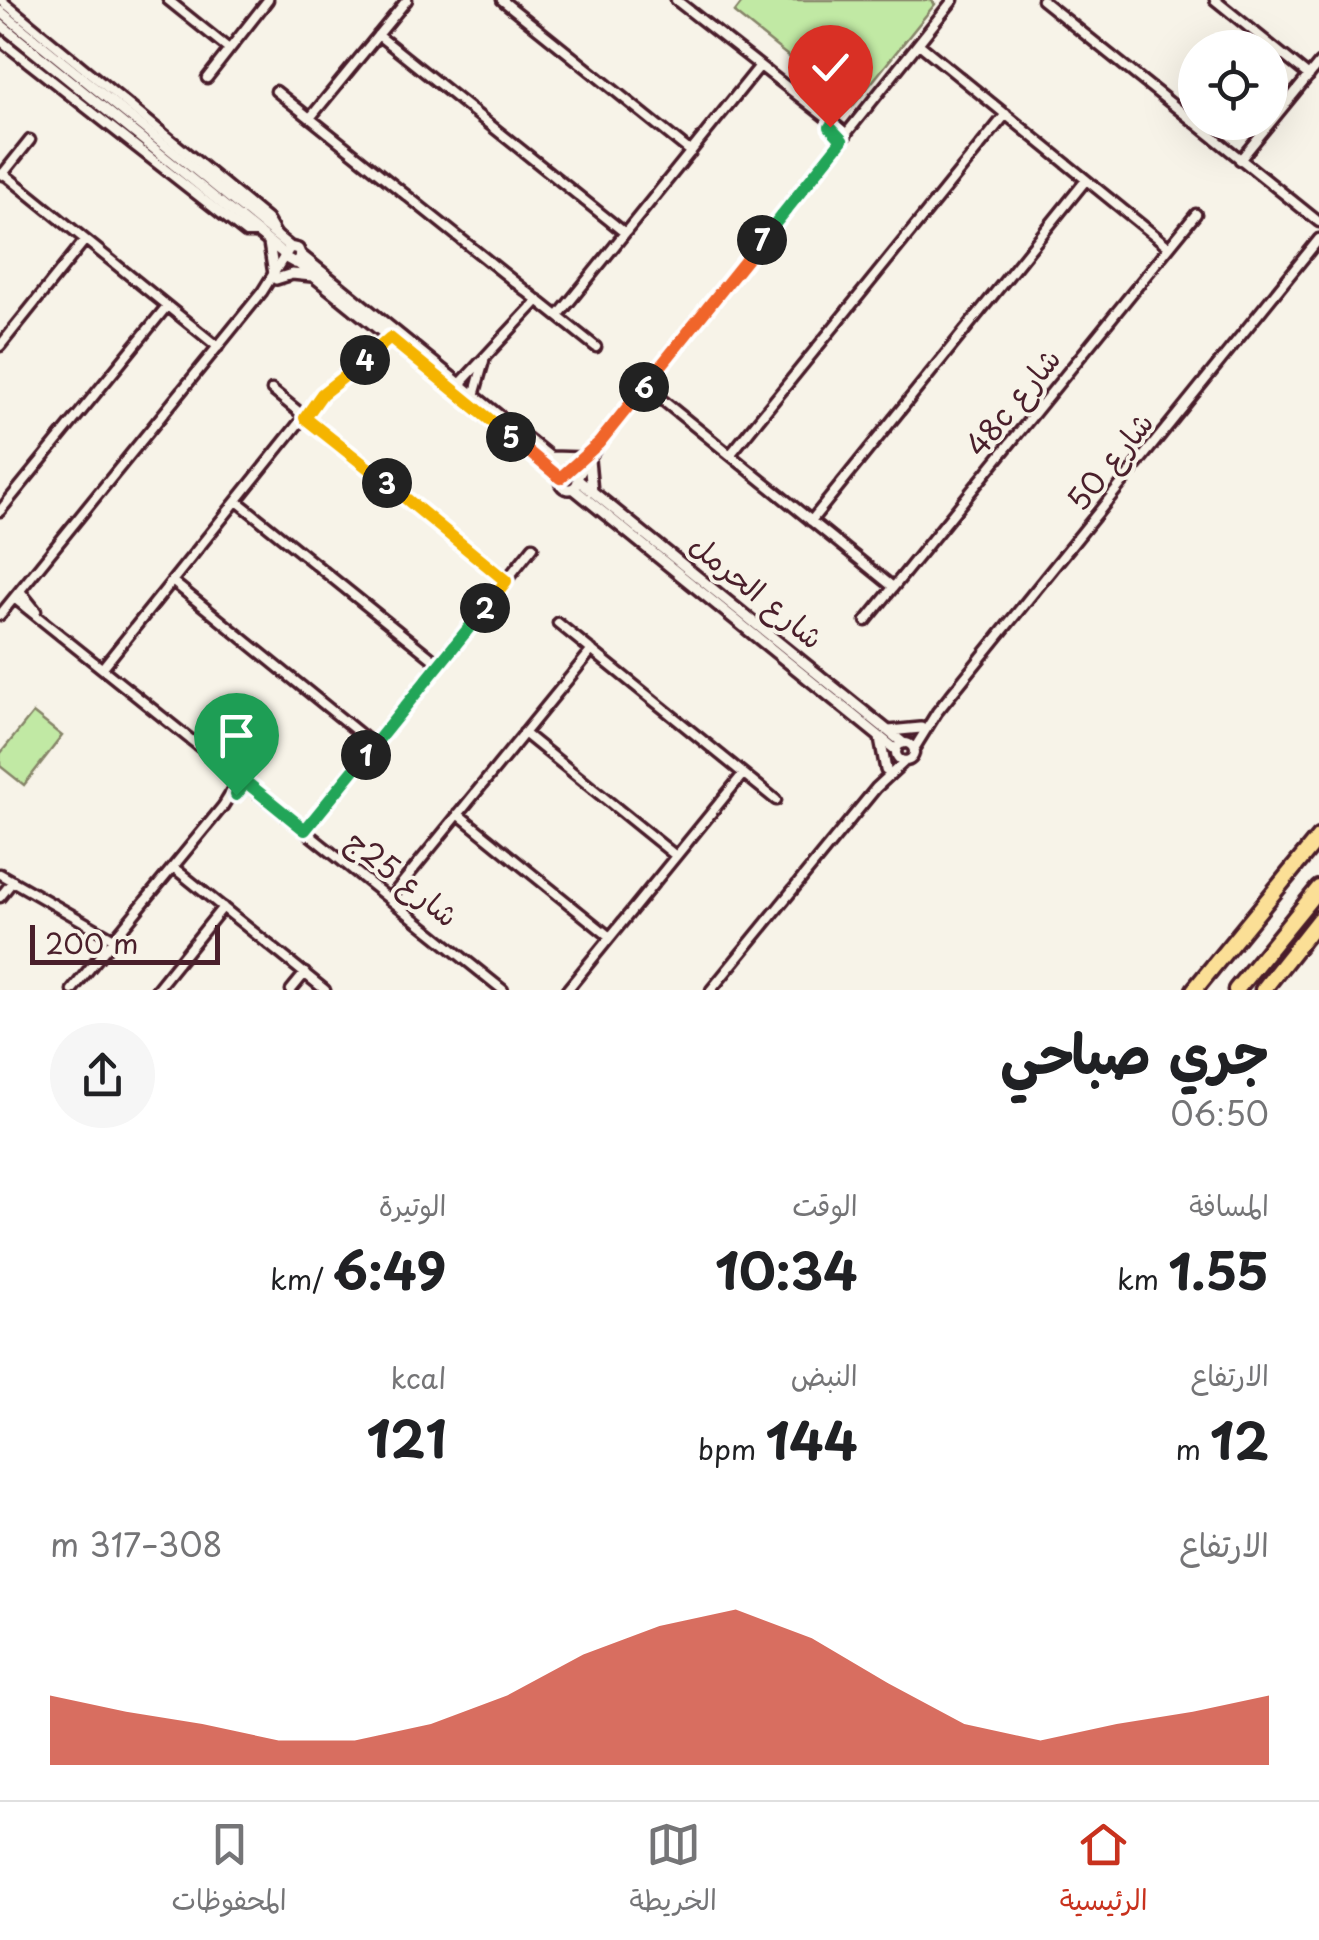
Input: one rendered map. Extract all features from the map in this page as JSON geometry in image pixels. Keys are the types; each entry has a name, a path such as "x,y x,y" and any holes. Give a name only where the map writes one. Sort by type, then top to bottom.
{"highway":[{"path":"1194,990 1319,837"},
{"path":"1236,990 1319,888"},
{"path":"1263,990 1319,919"}],"street":[{"path":"1,0 267,219 275,277"},
{"path":"168,0 229,49"},
{"path":"206,78 268,0"},
{"path":"310,118 407,0"},
{"path":"502,0 691,152"},
{"path":"676,0 844,137"},
{"path":"571,477 953,0"},
{"path":"1042,0 1319,225"},
{"path":"1215,0 1309,76"},
{"path":"0,12 297,260"},
{"path":"2,26 268,237"},
{"path":"378,35 625,233"},
{"path":"0,40 248,234 268,237"},
{"path":"919,44 1169,247"},
{"path":"1240,160 1319,63"},
{"path":"558,316 760,67"},
{"path":"276,91 596,347"},
{"path":"730,455 1006,114"},
{"path":"120,122 124,136"},
{"path":"30,140 2,176 218,347"},
{"path":"811,520 1086,180"},
{"name":"48c شارع","path":"866,621 1196,214"},
{"name":"شارع 50","path":"903,748 937,712 1319,239"},
{"path":"0,346 86,240"},
{"path":"286,252 297,260"},
{"path":"275,277 286,252"},
{"path":"0,615 262,292 297,260"},
{"name":"شارع الحرمل","path":"297,260 903,748"},
{"name":"شارع الحرمل","path":"297,260 474,396 882,733"},
{"path":"275,277 292,274 315,278"},
{"path":"460,385 538,300"},
{"path":"0,511 166,306"},
{"path":"104,666 322,394 390,338"},
{"path":"474,396 486,356"},
{"path":"645,386 893,587"},
{"path":"272,390 506,581"},
{"path":"548,456 586,459"},
{"path":"586,459 592,492"},
{"path":"237,501 439,664"},
{"path":"305,830 534,547"},
{"path":"172,582 374,744"},
{"name":"شارع 25ج","path":"17,594 503,990"},
{"path":"558,623 776,800"},
{"path":"390,898 592,650"},
{"name":"شارع 50","path":"903,748 937,712"},
{"path":"886,770 882,733 920,728"},
{"path":"524,733 676,856"},
{"path":"903,748 904,761"},
{"path":"711,990 876,788 913,756 903,748"},
{"path":"876,788 903,748"},
{"path":"567,990 743,774"},
{"path":"72,990 244,780"},
{"path":"458,814 610,937"},
{"path":"173,867 326,990"},
{"path":"0,874 111,942"},
{"path":"0,898 13,881"},
{"path":"156,990 223,907"},
{"path":"291,990 304,973"}],"green space":[{"path":"744,0 931,0 935,4 852,107 734,13"},
{"path":"33,713 62,736 24,785 0,766 0,754"}],"route":[{"path":"236,795 246,782 305,830 506,581 305,418 322,394 390,338 560,478 599,443 842,140 830,127"}]}
